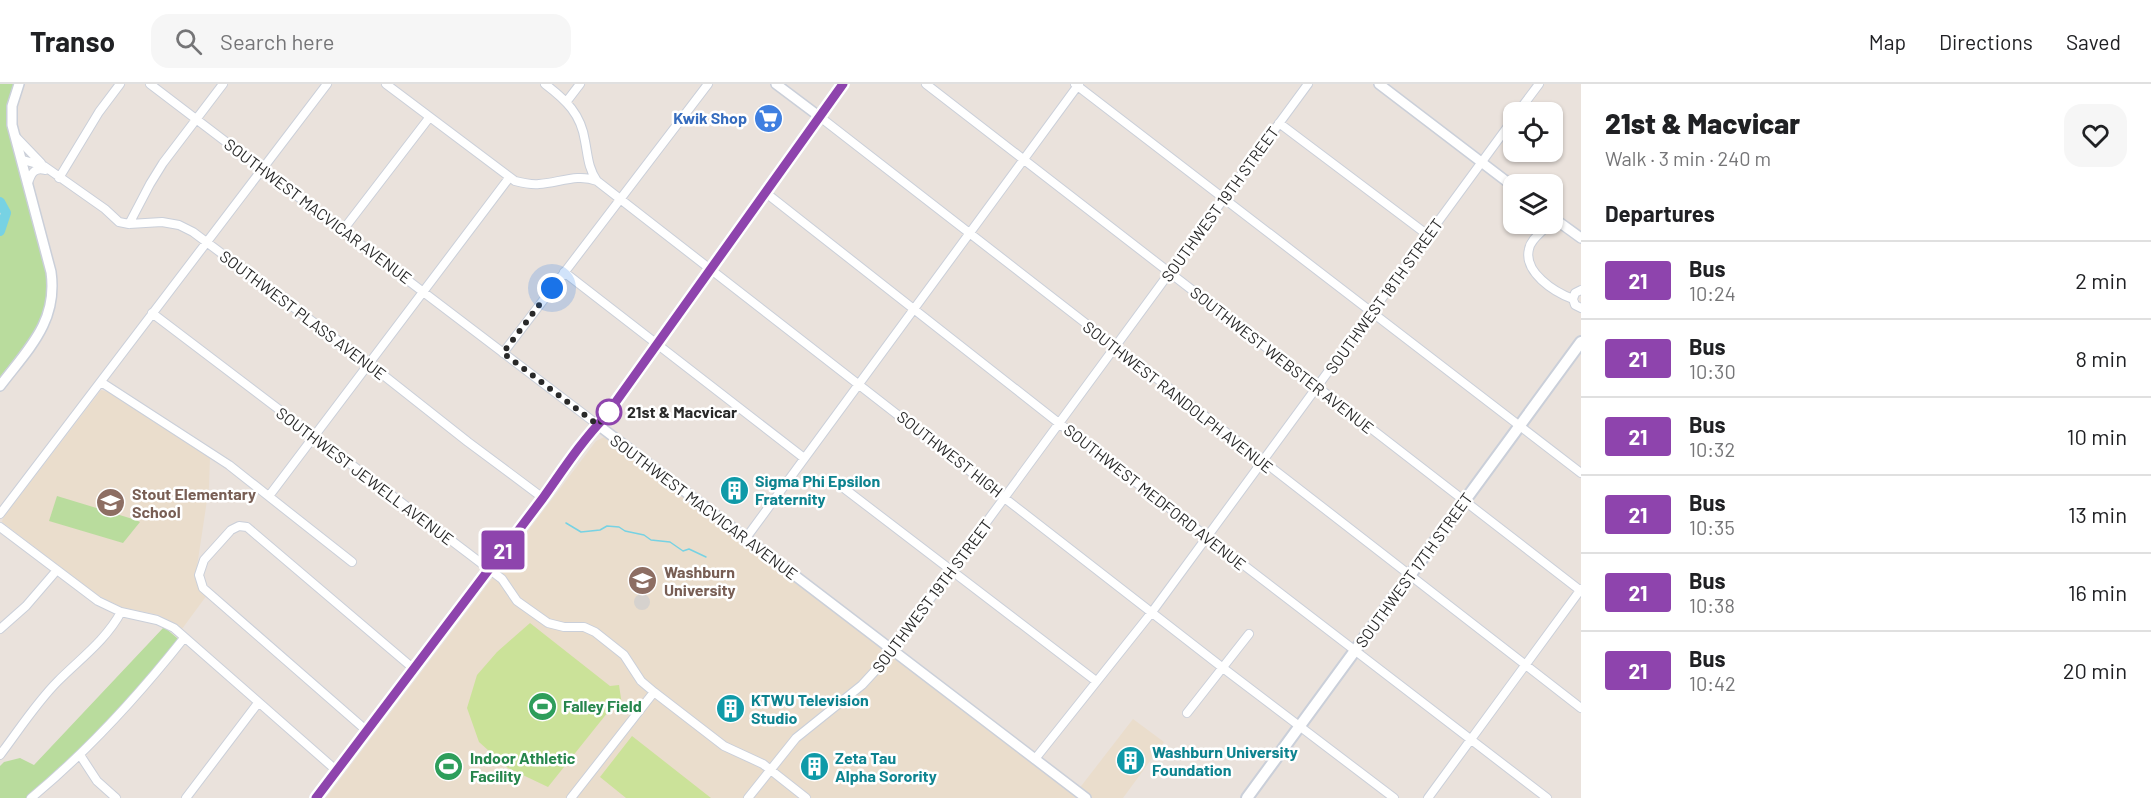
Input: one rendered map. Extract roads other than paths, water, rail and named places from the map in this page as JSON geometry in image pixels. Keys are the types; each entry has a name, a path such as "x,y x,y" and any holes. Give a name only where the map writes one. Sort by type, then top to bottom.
{"main road":[{"path":"316,798 566,465 625,391 843,84"},
{"name":"SOUTHWEST 17TH STREET","path":"1247,798 1464,501 1579,349"}],"street":[{"path":"0,386 42,330 52,302 51,272 12,125 12,105 19,84"},
{"path":"59,178 99,112 120,84"},
{"name":"SOUTHWEST MACVICAR AVENUE","path":"150,84 1086,798"},
{"path":"16,136 47,169 105,209 119,222 129,224 150,184 223,84"},
{"path":"0,514 327,84"},
{"path":"386,84 509,178 525,184 563,179 589,178 597,181"},
{"path":"545,84 567,101 580,121 588,163 597,181"},
{"path":"567,101 580,84"},
{"path":"503,353 708,84"},
{"name":"SOUTHWEST RANDOLPH AVENUE","path":"776,84 1581,708"},
{"name":"SOUTHWEST WEBSTER AVENUE","path":"926,84 1581,590"},
{"name":"SOUTHWEST 19TH STREET","path":"748,798 796,738 862,686 893,651 1308,84"},
{"path":"1379,84 1503,179"},
{"path":"1526,102 1539,84"},
{"path":"746,538 1077,85 1581,473"},
{"path":"342,230 429,118"},
{"path":"1279,123 1429,236"},
{"name":"SOUTHWEST 18TH STREET","path":"1035,759 1152,612 1503,133"},
{"path":"23,160 47,169"},
{"path":"28,183 30,175 35,170 47,169"},
{"path":"269,496 509,178"},
{"name":"SOUTHWEST HIGH","path":"597,181 1223,668 1394,798"},
{"name":"SOUTHWEST MEDFORD AVENUE","path":"766,193 1059,424 1546,798"},
{"name":"SOUTHWEST PLASS AVENUE","path":"129,224 147,221 179,225 193,232 543,498"},
{"path":"1563,225 1581,238"},
{"path":"1538,234 1529,249 1530,266 1537,276 1564,296 1573,298"},
{"path":"564,272 804,458"},
{"path":"1581,290 1575,293 1573,298 1575,305 1581,308"},
{"name":"SOUTHWEST JEWELL AVENUE","path":"152,313 502,579 517,601 548,623 564,627 584,627 595,632 624,655 641,681 654,692 724,746 770,769 806,798"},
{"path":"101,382 229,465 352,562"},
{"path":"841,486 1096,681"},
{"path":"367,731 203,588 199,575 204,560 231,530 239,526 247,527 414,669"},
{"path":"0,527 98,601 121,612 158,620 174,628 337,771"},
{"path":"0,629 26,606 57,570"},
{"path":"1428,798 1581,590"},
{"path":"0,755 44,697 108,633 121,612"},
{"path":"1187,712 1249,634"},
{"path":"31,798 80,755 131,703 184,638"},
{"path":"572,798 654,692"},
{"path":"186,798 258,703"},
{"path":"80,755 97,781 116,798"}],"waterway":[{"path":"0,202 6,213 0,231"},
{"path":"566,523 581,532 600,530 607,526 619,527 625,531 644,535 651,540 670,542 683,551 689,549 706,557"}],"place":[{"name":"Kwik Shop","path":"768,118"},
{"name":"21st & Macvicar","path":"609,412"},
{"name":"Sigma Phi Epsilon Fraternity","path":"734,490"},
{"name":"Stout Elementary School","path":"111,503"},
{"name":"Washburn University","path":"643,581"},
{"name":"Falley Field","path":"542,706"},
{"name":"KTWU Television Studio","path":"730,709"},
{"name":"Washburn University Foundation","path":"1131,761"},
{"name":"Indoor Athletic Facility","path":"449,767"},
{"name":"Zeta Tau Alpha Sorority","path":"814,767"}]}
